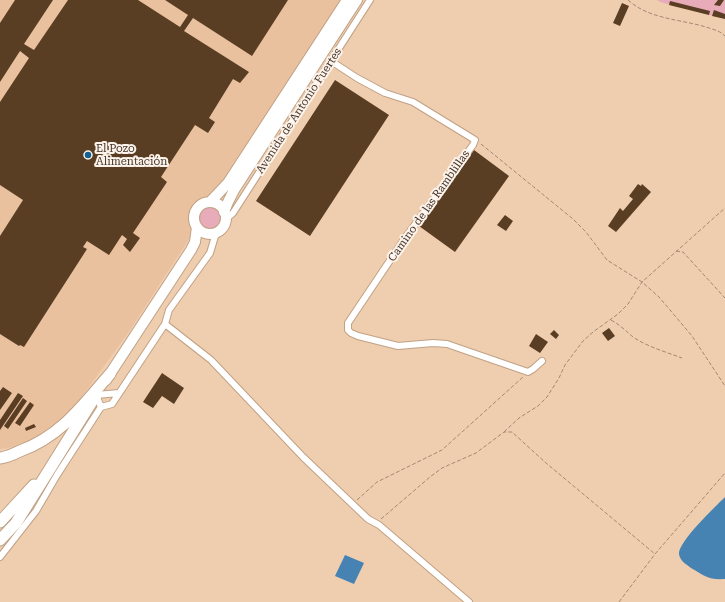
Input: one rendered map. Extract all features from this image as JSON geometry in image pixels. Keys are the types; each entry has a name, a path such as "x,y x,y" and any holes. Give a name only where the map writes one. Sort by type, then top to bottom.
{"highway":[{"path":"0,458 33,446 51,436 68,422 110,374"},
{"path":"0,540 16,523 96,395"},
{"path":"0,522 60,454"},
{"path":"0,534 33,496"}],"main road":[{"name":"Avenida de Antonio Fuertes","path":"210,202 228,183 347,0"},
{"name":"Avenida de Antonio Fuertes","path":"225,216 228,202 234,190 357,0"},
{"path":"96,395 191,250 195,242 197,227 194,218 197,208 210,202 219,205 225,216 224,226 191,250"},
{"path":"197,227 201,231 213,233"}],"street":[{"name":"Avenida de Antonio Fuertes","path":"225,216 233,213 370,0"},
{"name":"Camino de las Ramblillas","path":"331,61 357,78 385,93 412,102 475,140 405,238 348,323 348,330 358,336 398,346 433,343 451,345 528,372"},
{"path":"0,557 36,511 57,475 102,407 112,404 165,324 169,310 210,253 213,233"},
{"path":"165,324 211,360 304,456 368,519 376,523 469,602"},
{"path":"528,372 542,361"},
{"path":"102,407 96,395 119,393"}],"path":[{"path":"628,0 644,11 702,26 720,32 725,36"},
{"path":"475,140 573,219 586,232 607,260 642,282 659,297 692,336 725,386"},
{"path":"376,523 442,468 476,453 504,432 515,421 538,406 547,397 565,365 575,351 593,332 610,320 628,304 642,282 725,208"},
{"path":"676,251 683,252 725,298"},
{"path":"610,320 620,325 634,337 653,348 682,358"},
{"path":"352,504 377,482 442,450 519,382 528,372"},
{"path":"504,432 512,432 546,463 655,554"},
{"path":"619,602 655,554 725,473"}],"shaded area":[{"path":"0,0 344,0 128,333 70,413 47,433 22,446 0,449"},
{"path":"657,0 725,0 725,19 660,2"},
{"path":"210,204 220,208 224,218 220,228 210,232 200,228 196,218 200,208"}],"water":[{"path":"725,497 725,579 714,579 707,577 685,564 679,554 684,541 690,533"},
{"path":"345,555 364,563 354,584 335,576"}],"building":[{"name":"El Pozo Alimentación","path":"15,0 53,0 24,44 34,50 68,0 138,0 180,27 188,15 165,0 288,0 252,56 193,18 184,31 249,72 240,83 233,79 209,118 215,122 208,133 195,125 161,177 167,182 133,233 140,238 130,252 123,245 127,239 122,235 109,255 87,241 83,247 87,249 24,347 19,346 0,334 0,236 23,200 0,185 0,102 29,58 20,51 0,82 0,23"},
{"path":"718,0 724,0 720,6 714,5"},
{"path":"670,1 710,11 709,15 669,5"},
{"path":"622,3 629,6 620,26 613,23"},
{"path":"714,10 725,14 725,19 712,16"},
{"path":"335,80 389,115 310,236 256,201"},
{"path":"474,150 509,176 455,252 419,226"},
{"path":"638,184 641,186 642,184 651,192 616,232 608,226 620,208 623,211 633,199 629,196"},
{"path":"505,215 513,221 506,231 497,225"},
{"path":"609,328 615,336 608,341 602,333"},
{"path":"554,330 559,335 556,339 550,334"},
{"path":"536,334 548,342 540,353 529,346"},
{"path":"162,373 184,388 174,404 162,396 153,408 143,402"},
{"path":"3,387 12,393 0,410 0,391"},
{"path":"18,393 23,396 0,430 0,420"},
{"path":"23,398 27,401 8,429 4,426"},
{"path":"30,402 34,405 20,426 15,423"},
{"path":"34,424 36,427 26,431 25,428"}],"place":[{"name":"El Pozo Alimentación","path":"88,155"}]}
